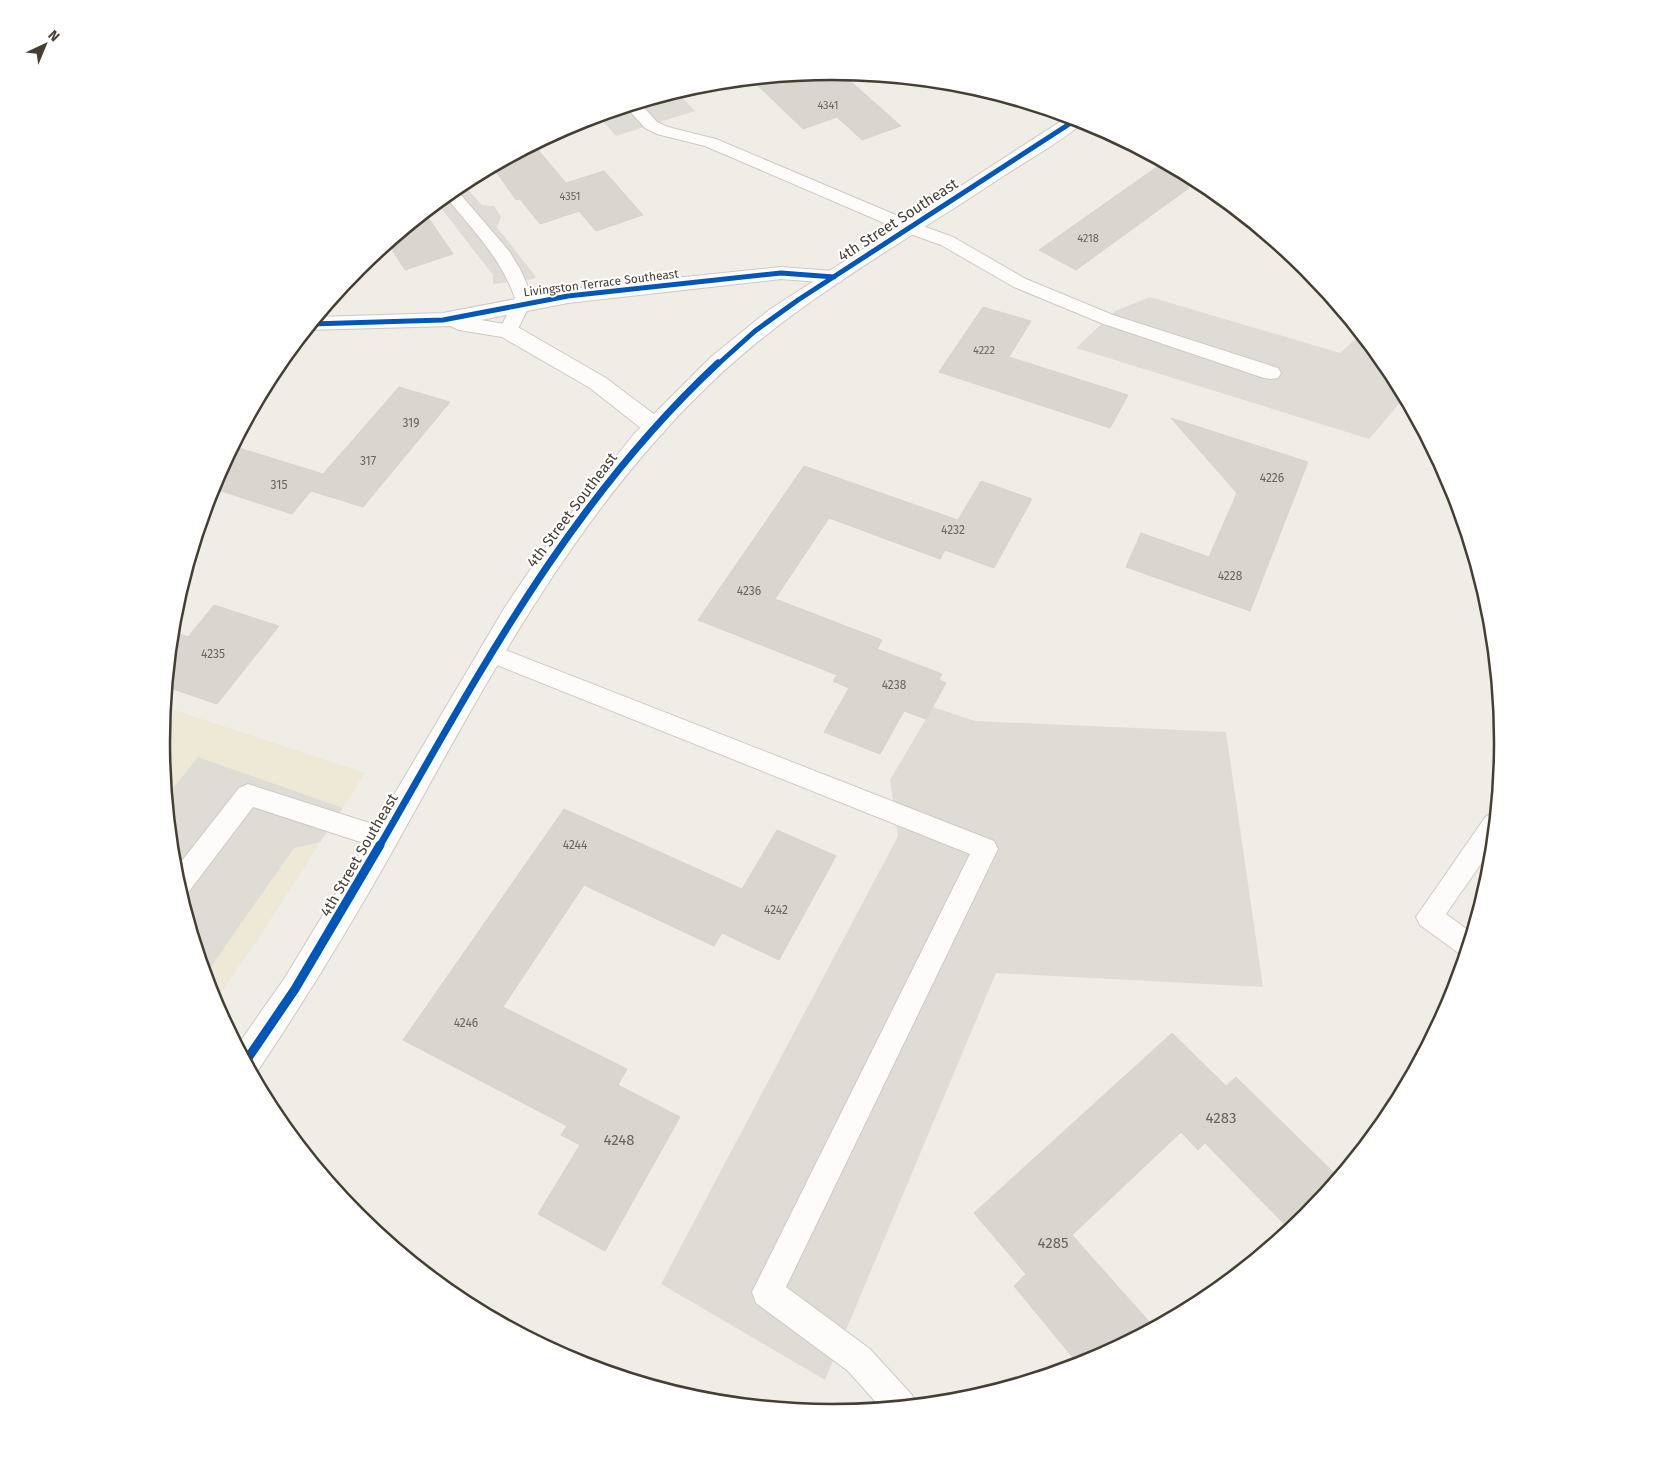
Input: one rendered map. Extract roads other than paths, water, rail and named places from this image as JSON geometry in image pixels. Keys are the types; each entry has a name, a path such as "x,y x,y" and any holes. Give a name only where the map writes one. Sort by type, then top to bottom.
{"street":[{"name":"4th Street Southeast","path":"250,1056 281,1012 385,839 490,653 560,544 615,472 655,427 736,347 834,277 1069,124"},
{"name":"Livingston Terrace Southeast","path":"319,324 443,320 568,296 781,273 834,277"},
{"name":"Livingston Terrace Southeast","path":"443,320 508,331 598,382 655,427"}],"lane":[{"path":"637,110 651,125 710,142 911,228 947,241 1020,283 1107,319 1271,373"},
{"path":"455,198 511,268 520,287 524,298 508,331"},
{"path":"490,653 985,849 767,1292 859,1360 896,1401"},
{"path":"185,877 248,795 385,839"},
{"path":"1463,942 1429,917 1487,836"}]}
